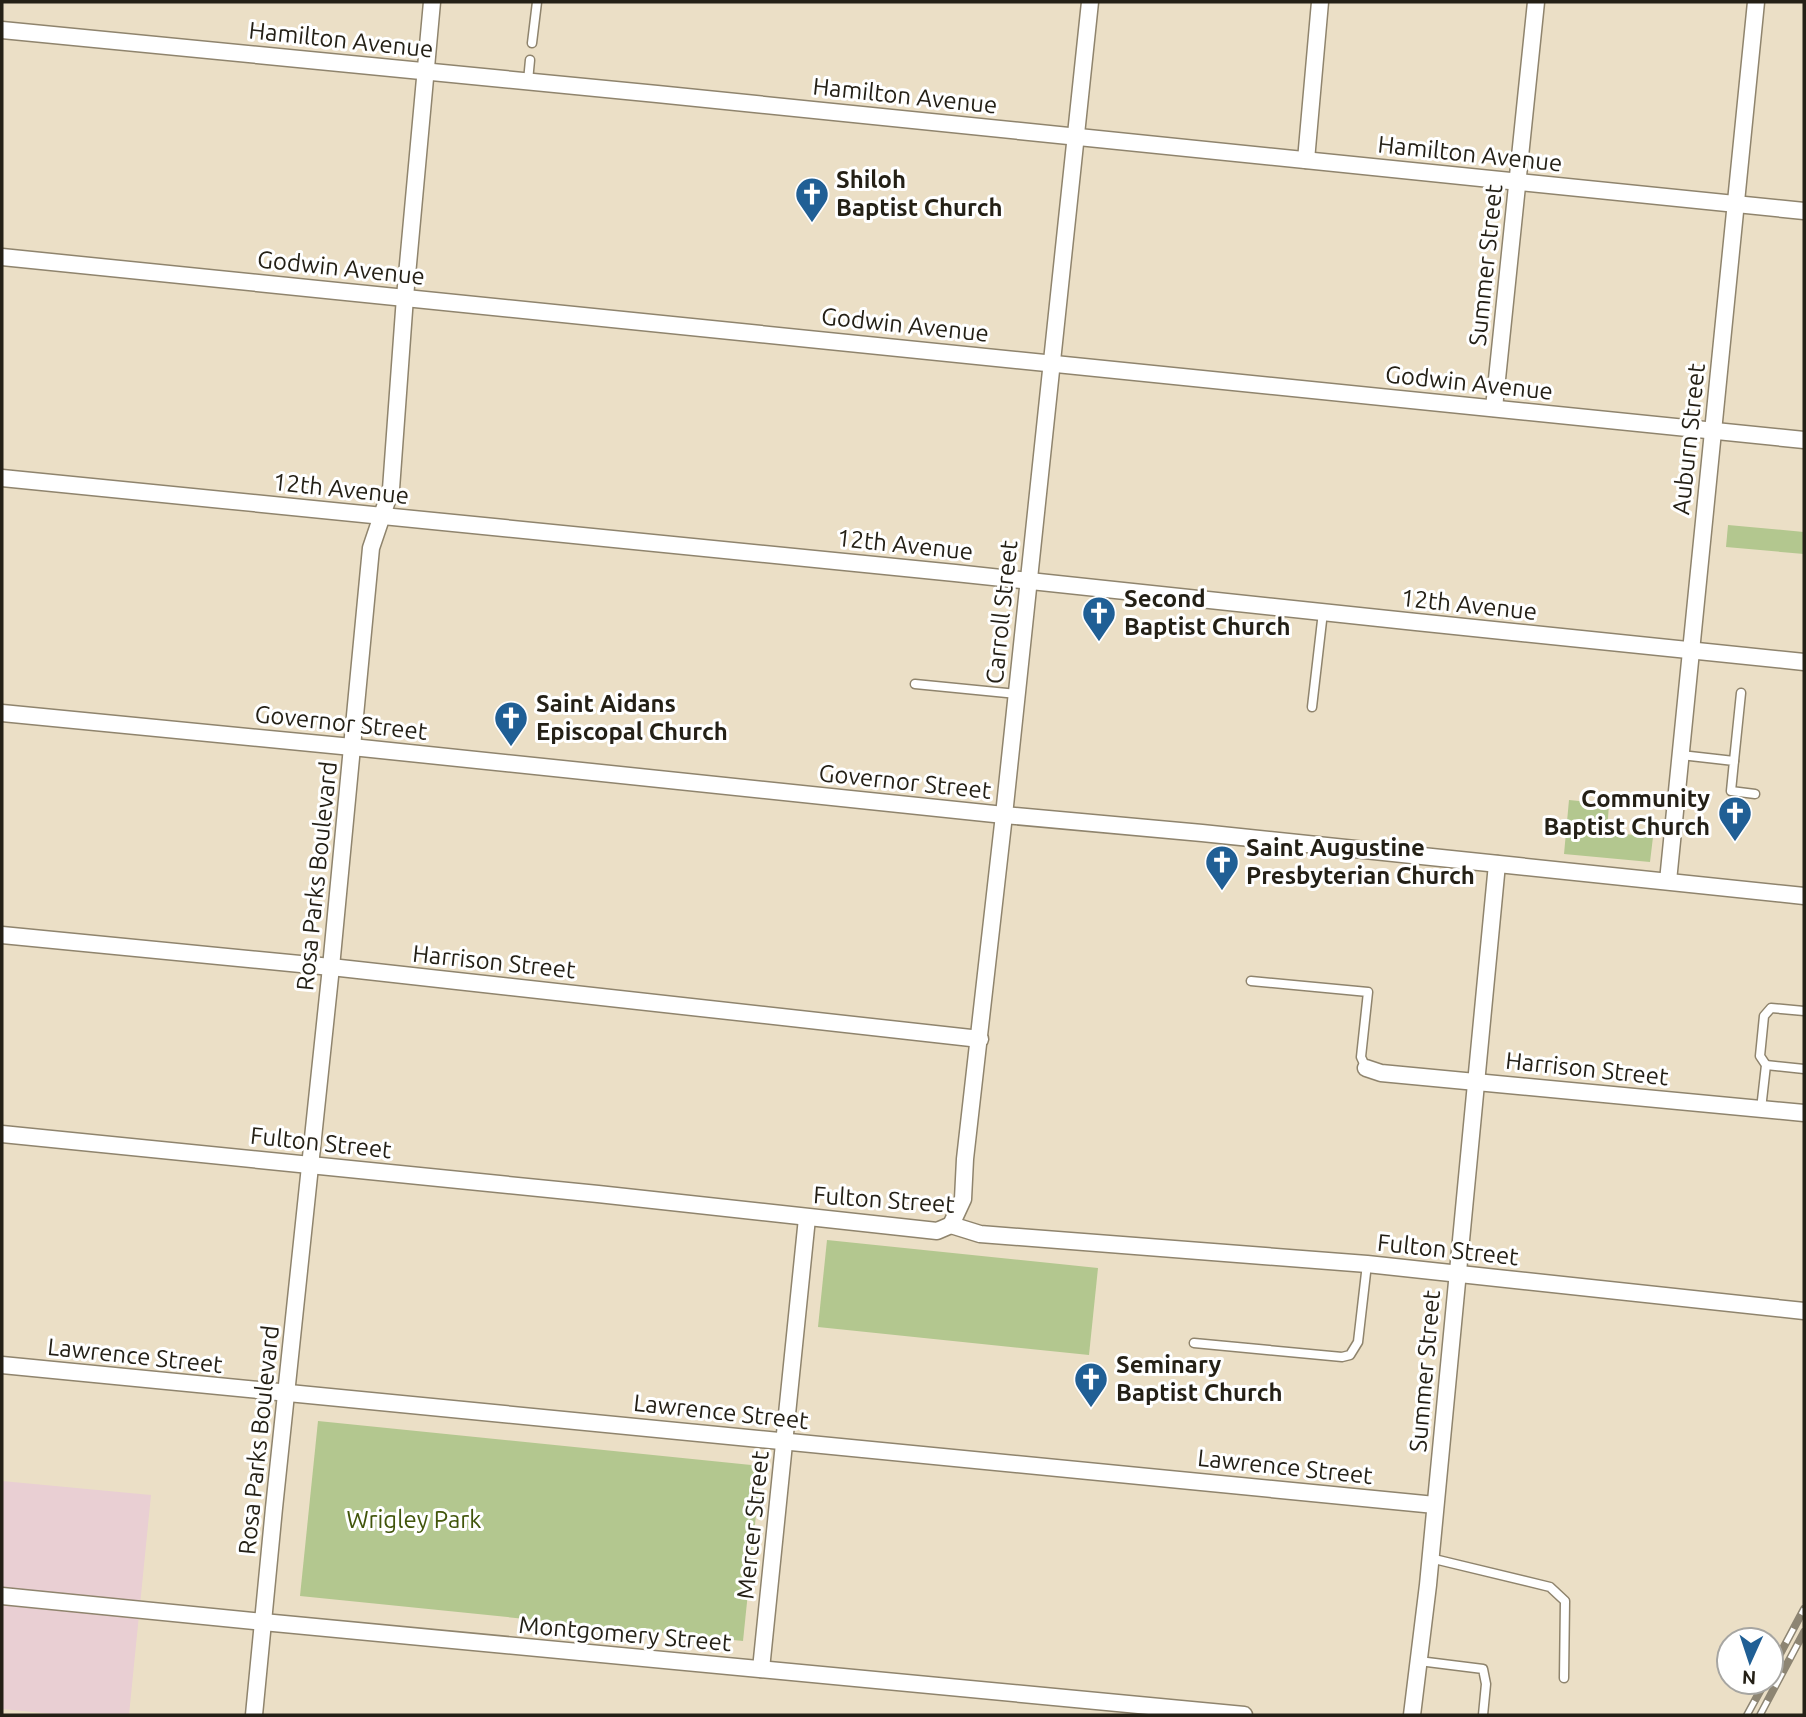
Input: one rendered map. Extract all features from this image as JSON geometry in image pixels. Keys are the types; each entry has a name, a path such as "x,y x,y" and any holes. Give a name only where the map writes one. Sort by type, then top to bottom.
{"street":[{"name":"Rosa Parks Boulevard","path":"254,1715 371,548 391,489 405,297 432,2"},
{"name":"Carroll Street","path":"951,1225 963,1199 965,1159 1090,2"},
{"path":"1306,160 1320,2"},
{"name":"Summer Street","path":"1494,408 1536,2"},
{"name":"Auburn Street","path":"1668,881 1756,2"},
{"name":"Hamilton Avenue","path":"2,30 1804,211"},
{"name":"Godwin Avenue","path":"2,257 1804,440"},
{"name":"12th Avenue","path":"2,478 1804,662"},
{"name":"Governor Street","path":"2,712 1804,895"},
{"name":"Summer Street","path":"1412,1715 1430,1558 1497,864"},
{"name":"Harrison Street","path":"2,935 331,967 980,1039"},
{"name":"Harrison Street","path":"1366,1068 1381,1073 1804,1113"},
{"name":"Fulton Street","path":"2,1134 937,1231 951,1225 981,1234 1367,1264 1804,1311"},
{"name":"Mercer Street","path":"761,1669 807,1218"},
{"name":"Lawrence Street","path":"2,1366 1435,1505"},
{"name":"Montgomery Street","path":"2,1596 1244,1715"}],"lane":[{"path":"532,43 537,2"},
{"path":"528,81 530,61"},
{"path":"1312,707 1323,612"},
{"path":"915,684 1017,694"},
{"path":"1741,693 1731,791 1755,794"},
{"path":"1681,755 1734,761"},
{"path":"1251,981 1368,992 1362,1057 1366,1068"},
{"path":"1761,1109 1766,1065 1760,1056 1764,1016 1771,1008 1804,1011"},
{"path":"1766,1065 1804,1069"},
{"path":"1194,1343 1342,1357 1350,1355 1358,1342 1367,1264"},
{"path":"1430,1558 1550,1587 1565,1601 1564,1678"},
{"path":"1419,1661 1483,1670 1486,1684 1483,1715"}],"shaded area":[{"path":"2,1481 151,1495 129,1715 63,1715 2,1709"}],"green space":[{"path":"1728,525 1804,532 1804,554 1726,547"},
{"path":"1569,800 1609,804 1607,832 1653,837 1650,862 1564,854"},
{"path":"827,1240 1098,1268 1089,1355 818,1327"},
{"name":"Wrigley Park","path":"318,1421 761,1466 743,1641 300,1596"}],"railway":[{"path":"1785,1645 1804,1609"},
{"path":"1760,1715 1804,1632"},
{"path":"1747,1715 1757,1696"}],"place":[{"name":"Shiloh Baptist Church","path":"812,224"},
{"name":"Second Baptist Church","path":"1099,643"},
{"name":"Saint Aidans Episcopal Church","path":"511,748"},
{"name":"Community Baptist Church","path":"1735,843"},
{"name":"Saint Augustine Presbyterian Church","path":"1222,892"},
{"name":"Seminary Baptist Church","path":"1091,1409"}]}
